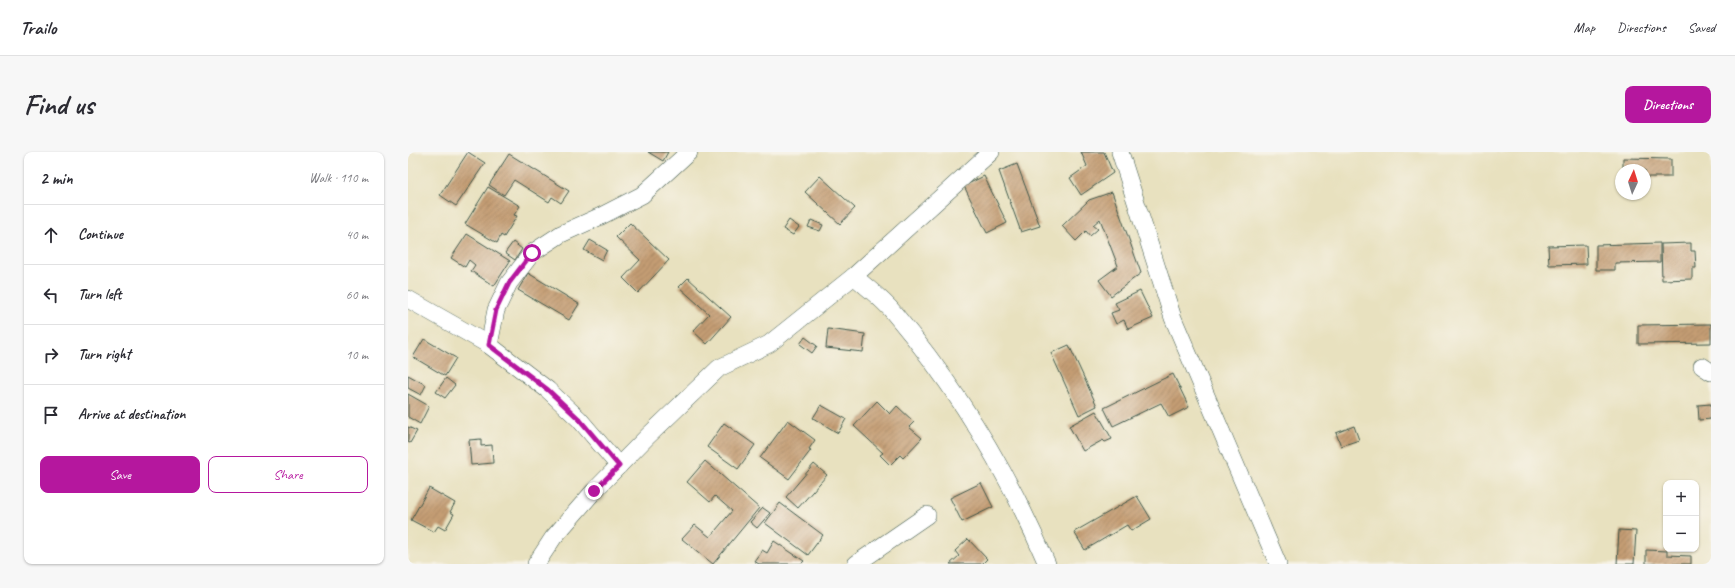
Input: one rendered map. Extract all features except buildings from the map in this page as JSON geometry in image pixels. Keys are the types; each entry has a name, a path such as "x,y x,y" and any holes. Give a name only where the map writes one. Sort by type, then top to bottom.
{"street":[{"path":"489,345 496,310 509,283 532,253 561,234 642,195 689,152"},
{"path":"536,564 553,538 619,466 719,368 769,344 854,276 991,152"},
{"path":"1120,152 1174,318 1278,564"},
{"path":"854,276 893,312 965,410 1003,471 1047,564"},
{"path":"408,300 489,345 548,390 574,414 619,466"},
{"path":"856,564 927,515"}],"route":[{"path":"532,253 509,283 496,310 489,345 548,390 579,419 619,466 594,491"}]}
